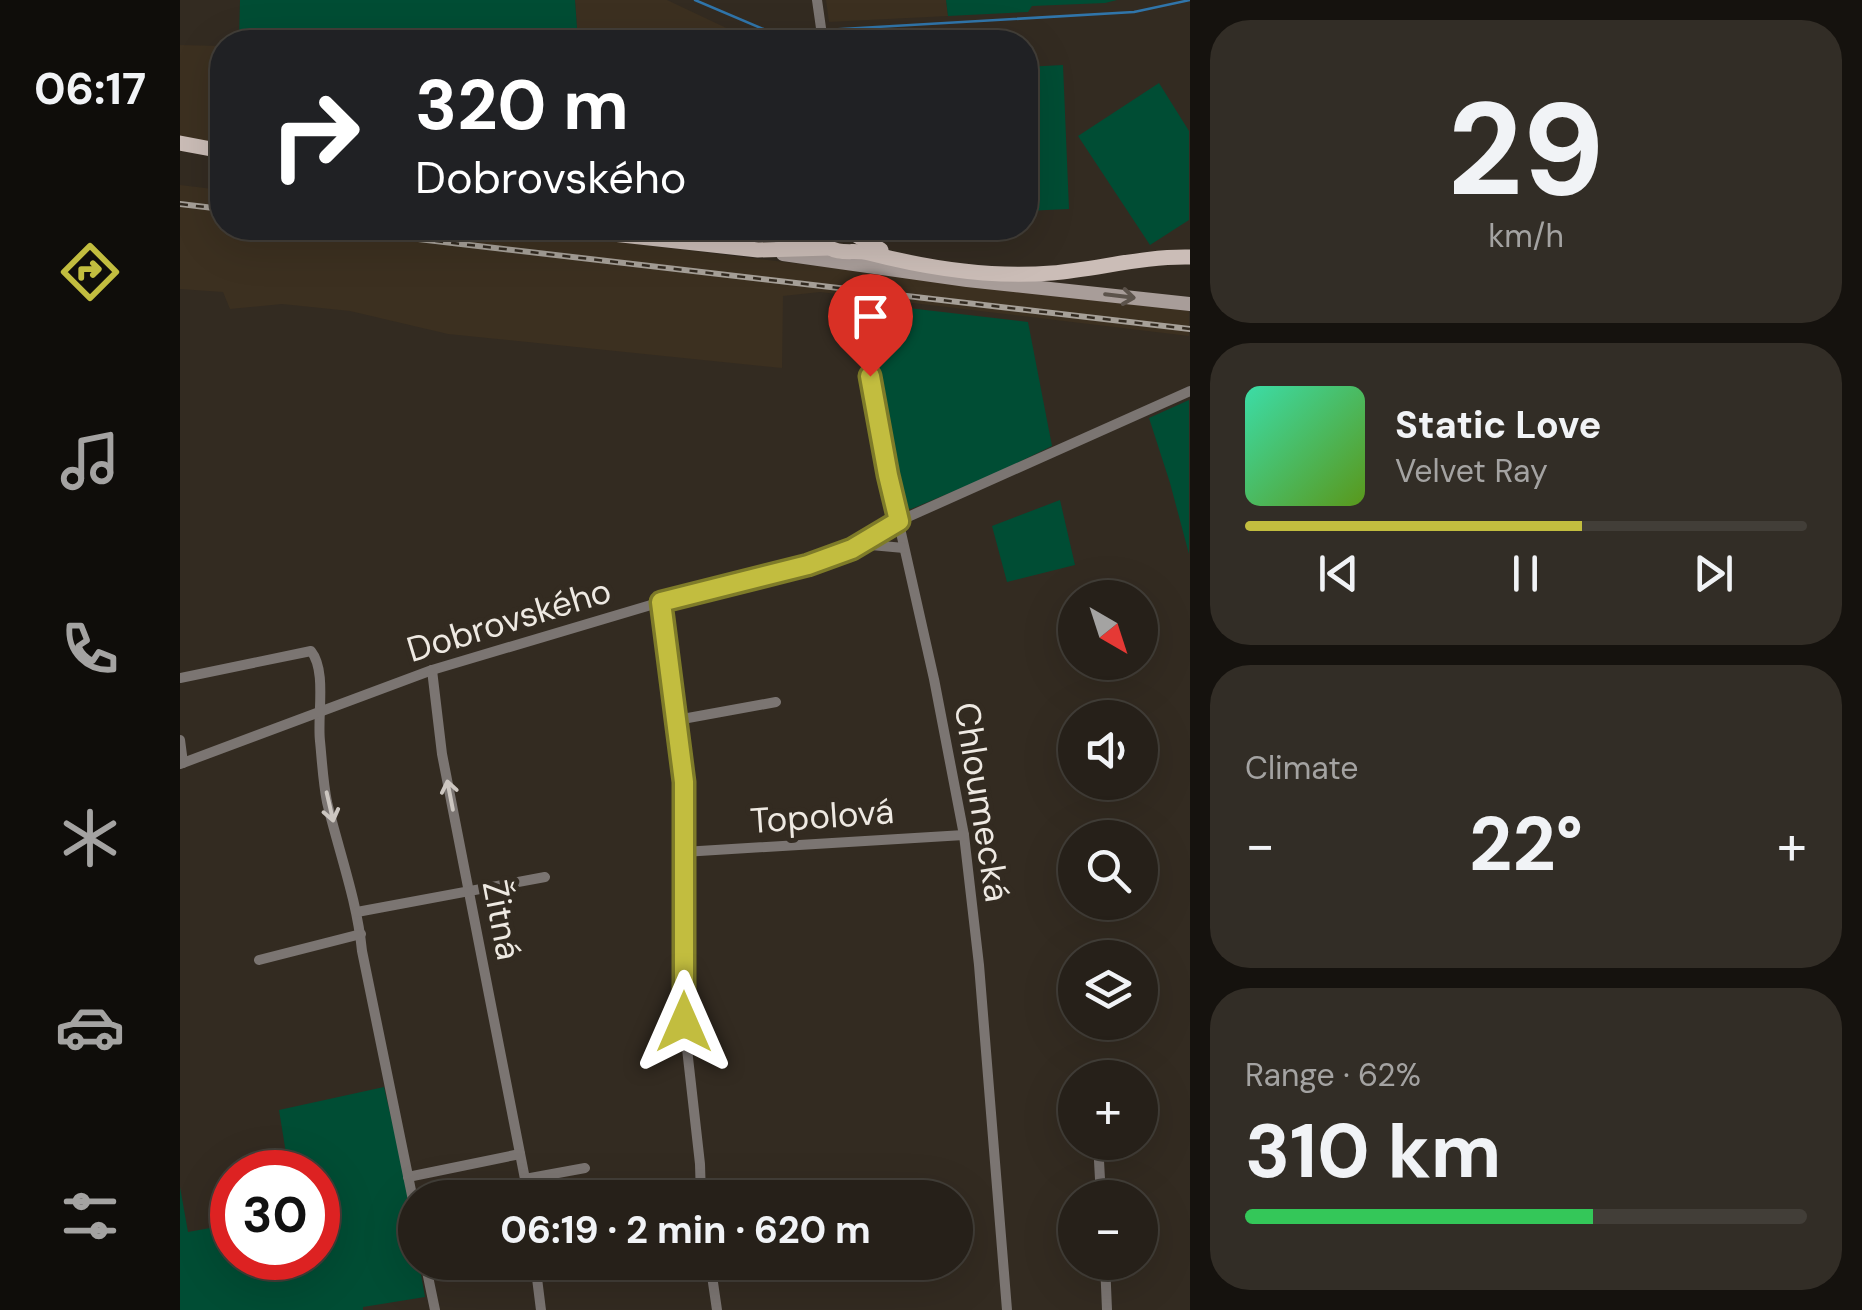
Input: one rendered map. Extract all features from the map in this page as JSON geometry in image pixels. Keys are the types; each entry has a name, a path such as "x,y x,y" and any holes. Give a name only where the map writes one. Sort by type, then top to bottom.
{"main road":[{"path":"180,143 210,149"},
{"path":"697,240 758,250 838,249 998,274 1050,273 1190,257"},
{"path":"790,248 809,240"},
{"path":"824,240 838,249 852,246 853,240"},
{"path":"868,240 902,260"}],"street":[{"path":"817,0 821,30"},
{"path":"780,240 790,248"},
{"path":"758,250 966,280 1190,304"},
{"path":"998,274 1051,288"},
{"name":"Chloumecká","path":"858,310 888,475 964,835 979,965 1007,1310"},
{"name":"Dobrovského","path":"182,764 432,670 661,602 808,565 1190,392"},
{"name":"Dobrovského","path":"859,544 904,548"},
{"path":"661,602 684,782 684,1022 700,1180"},
{"path":"180,678 311,651 318,658 318,725 327,798 357,912 409,1180"},
{"name":"Žitná","path":"432,670 442,754 525,1179"},
{"path":"677,720 776,702"},
{"path":"180,740 182,764"},
{"name":"Topolová","path":"683,852 964,835"},
{"path":"357,912 545,877"},
{"path":"259,960 360,934"},
{"path":"408,1177 520,1154"},
{"path":"525,1179 585,1168"},
{"path":"428,1280 434,1310"},
{"path":"537,1280 541,1310"},
{"path":"713,1280 717,1310"},
{"path":"1106,1280 1107,1310"}],"shaded area":[{"path":"575,0 667,0 731,30 577,30"},
{"path":"826,0 946,0 948,16 829,22"},
{"path":"180,45 210,46 210,142 180,139"},
{"path":"180,185 210,189 210,240 603,240 1189,311 1189,336 820,292 783,296 782,368 448,334 350,311 282,304 230,309 223,292 180,289"}],"green space":[{"path":"240,0 575,0 577,30 239,30"},
{"path":"946,0 1117,0 1032,6 1028,12 948,16"},
{"path":"1063,65 1069,209 1038,210 1038,66"},
{"path":"1159,83 1189,131 1189,220 1150,245 1078,136"},
{"path":"891,306 1028,322 1052,446 988,477 911,509 904,508 868,315 868,307"},
{"path":"1189,400 1189,554 1149,418"},
{"path":"1060,500 1075,565 1007,582 992,526"},
{"path":"384,1087 405,1180 398,1180 398,1280 422,1280 425,1297 363,1310 180,1310 180,1187 188,1232 210,1228 210,1280 340,1280 340,1150 285,1150 279,1110"}],"waterway":[{"path":"695,0 766,30"},
{"path":"825,30 1134,12 1190,0"}],"railway":[{"path":"180,204 210,208"},
{"path":"427,240 1190,329"}],"route":[{"path":"684,1022 684,782 661,602 808,565 852,549 899,521 870,376"}]}
